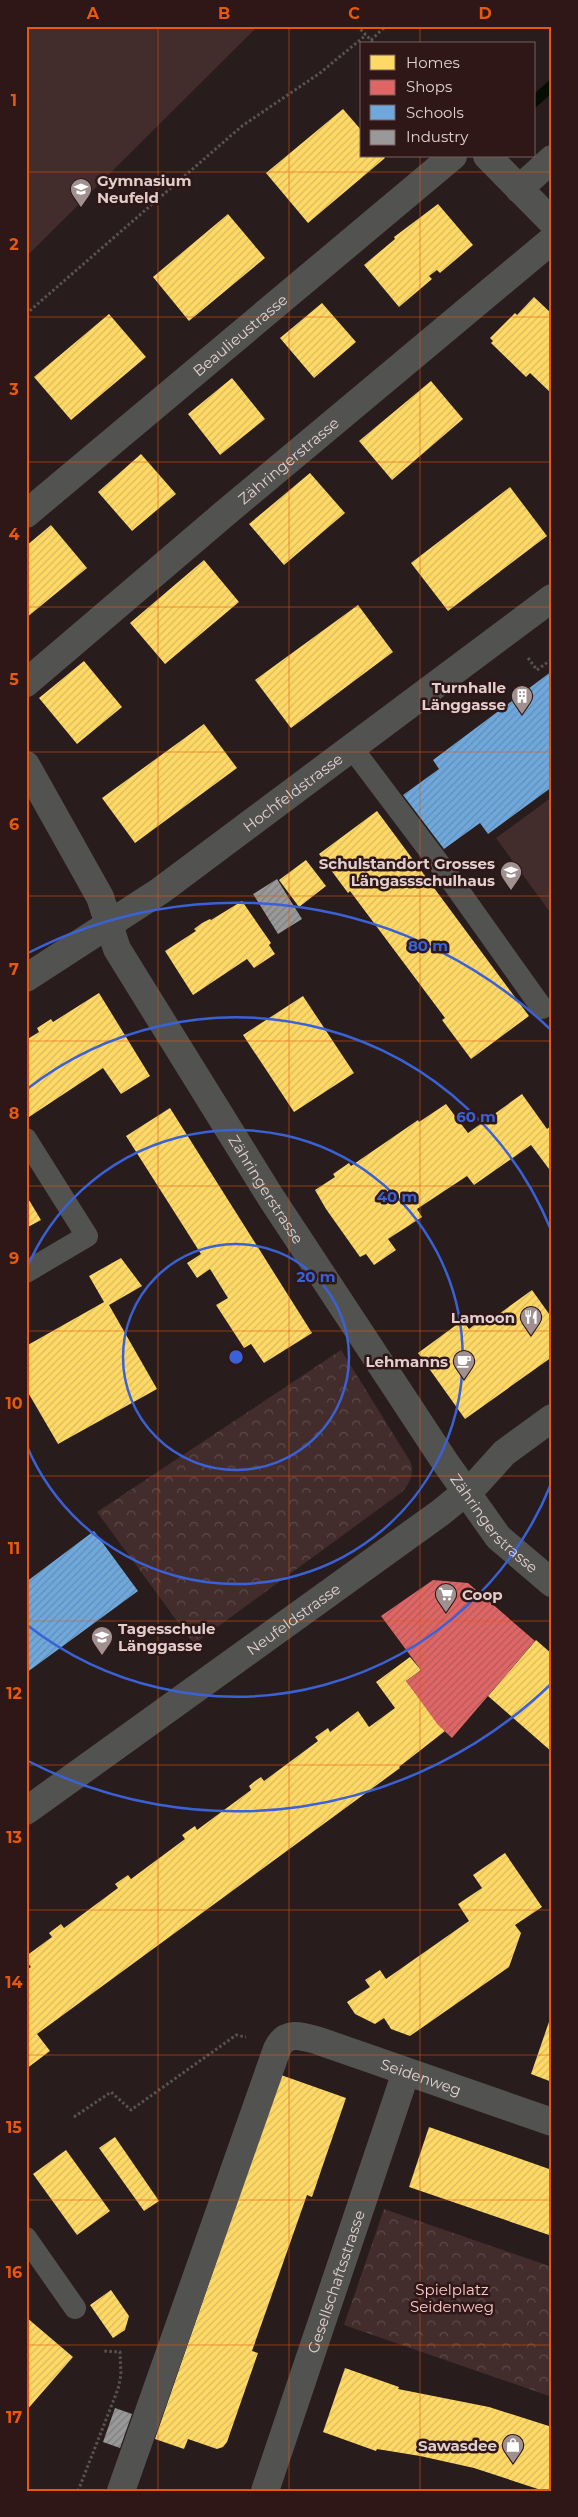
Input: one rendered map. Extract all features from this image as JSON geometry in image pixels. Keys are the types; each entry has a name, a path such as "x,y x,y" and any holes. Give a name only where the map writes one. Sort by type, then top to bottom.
{"street":[{"name":"Beaulieustrasse","path":"26,514 451,158"},
{"path":"489,158 552,222"},
{"path":"519,189 552,159"},
{"name":"Zähringerstrasse","path":"26,683 224,514 552,240"},
{"name":"Hochfeldstrasse","path":"26,978 160,891 552,598"},
{"name":"Zähringerstrasse","path":"26,765 100,897 117,949 270,1196 466,1492 498,1537 552,1583"},
{"name":"Neufeldstrasse","path":"26,1811 466,1492 504,1453 552,1418"},
{"name":"Seidenweg","path":"283,2042 319,2041 552,2122"},
{"path":"121,2491 283,2042"},
{"name":"Gesellschaftsstrasse","path":"265,2491 406,2072"}],"lane":[{"path":"352,748 441,866 542,1008"},
{"path":"26,1139 87,1236 26,1272"},
{"path":"26,2238 75,2308"}],"path":[{"path":"357,26 371,40 386,26"},
{"path":"26,314 242,126 320,73 366,34"},
{"path":"523,652 537,670 552,659"},
{"path":"74,2117 111,2092 130,2110 236,2035 283,2042"},
{"path":"78,2491 120,2381 120,2352 103,2351"}],"green space":[{"path":"26,26 258,26 26,257"},
{"path":"552,797 552,915 496,838"},
{"name":"Tagesschule Länggasse","path":"341,1350 410,1461 412,1474 407,1485 402,1492 194,1644 97,1512"},
{"name":"Spielplatz Seidenweg","path":"384,2209 552,2267 552,2397 344,2325"}],"shaded area":[{"path":"552,78 552,93 536,107 536,92"}],"building: Homes":[{"path":"343,109 360,129 360,158 385,158 308,223 266,173"},
{"path":"438,204 473,245 440,273 437,270 429,276 432,279 399,307 364,265 395,239 394,237"},
{"path":"228,214 265,258 189,321 153,277"},
{"path":"534,297 552,314 552,394 530,373 526,377 491,343 493,341 490,338 515,313 517,315"},
{"path":"322,303 356,342 314,378 280,338"},
{"path":"109,314 146,357 71,420 34,377"},
{"path":"232,378 265,419 220,455 188,414"},
{"path":"431,381 463,419 392,480 359,441"},
{"path":"141,454 176,494 132,531 98,492"},
{"path":"310,473 345,513 284,565 249,524"},
{"path":"510,487 547,536 448,611 411,563"},
{"path":"51,525 87,568 26,618 26,546"},
{"path":"204,560 239,602 165,664 130,623"},
{"path":"358,605 393,652 291,728 255,680"},
{"path":"84,661 122,707 77,744 39,698"},
{"path":"204,724 237,768 135,843 102,798"},
{"path":"377,811 529,1016 471,1059 442,1020 445,1018 350,891 348,893 319,854"},
{"path":"306,860 326,886 299,907 279,880"},
{"path":"242,901 271,943 269,945 275,954 254,968 247,959 193,995 165,951 196,931 194,929 202,923 211,920"},
{"path":"99,993 150,1076 121,1094 103,1068 26,1119 26,1040 39,1032 37,1028 51,1019 53,1022"},
{"path":"303,996 354,1073 294,1112 243,1035"},
{"path":"522,1094 547,1129 552,1125 552,1173 531,1145 474,1185 467,1176 417,1209 422,1217 388,1239 396,1250 374,1265 366,1254 360,1257 315,1190 335,1177 333,1174 349,1163 351,1166 418,1120 419,1122 446,1104 468,1133"},
{"path":"170,1108 312,1333 264,1363 251,1344 244,1348 216,1305 228,1298 210,1269 197,1278 187,1263 201,1254 126,1136"},
{"path":"26,1195 41,1220 26,1228"},
{"path":"121,1258 142,1286 109,1305 157,1389 58,1444 26,1389 26,1346 104,1302 89,1276"},
{"path":"532,1290 552,1318 552,1357 465,1419 418,1353 463,1320 469,1329 482,1319 485,1324"},
{"path":"536,1640 552,1654 552,1752 488,1696"},
{"path":"410,1657 421,1670 406,1681 445,1731 400,1768 37,2034 50,2051 26,2069 26,1970 31,1967 26,1961 26,1956 52,1937 49,1933 61,1924 64,1928 118,1888 115,1884 128,1875 131,1879 185,1839 182,1835 195,1826 197,1830 251,1790 249,1786 255,1781 261,1777 264,1781 318,1741 315,1737 328,1728 330,1732 358,1711 369,1727 395,1708 376,1682"},
{"path":"505,1853 542,1907 515,1925 521,1933 509,1967 410,2036 391,2029 384,2018 375,2024 355,2014 347,2002 370,1987 365,1980 380,1970 386,1979 469,1921 458,1904 482,1888 473,1875"},
{"path":"552,2016 552,2082 531,2074"},
{"path":"281,2075 346,2098 312,2197 307,2195 252,2351 258,2353 227,2442 223,2447 217,2449 188,2439 184,2449 155,2439"},
{"path":"429,2127 552,2170 552,2236 409,2187"},
{"path":"115,2137 159,2201 144,2211 99,2148"},
{"path":"66,2150 110,2211 77,2235 33,2174"},
{"path":"111,2290 129,2316 125,2330 113,2338 90,2305"},
{"path":"26,2317 73,2357 26,2411"},
{"path":"345,2368 399,2387 398,2389 489,2407 552,2427 552,2491 544,2491 474,2468 420,2456 377,2449 376,2451 323,2432"}],"building: Shops":[{"path":"433,1580 468,1583 535,1641 452,1738 438,1725 406,1681 421,1670 381,1616"}],"building: Schools":[{"name":"Turnhalle Länggasse","path":"552,671 552,787 488,834 480,823 444,849 403,795 439,769 433,760"},
{"path":"94,1531 138,1591 26,1673 26,1582"}],"building: Industry":[{"path":"277,879 302,919 278,934 253,894"},
{"path":"115,2408 132,2414 120,2448 103,2442"}],"place":[{"name":"Gymnasium Neufeld","path":"81,208"},
{"name":"Turnhalle Länggasse","path":"522,715"},
{"name":"Schulstandort Grosses Längassschulhaus","path":"511,891"},
{"name":"Lamoon","path":"531,1336"},
{"name":"Lehmanns","path":"464,1380"},
{"name":"Coop","path":"446,1613"},
{"name":"Tagesschule Länggasse","path":"102,1656"},
{"name":"Sawasdee","path":"513,2464"}]}
